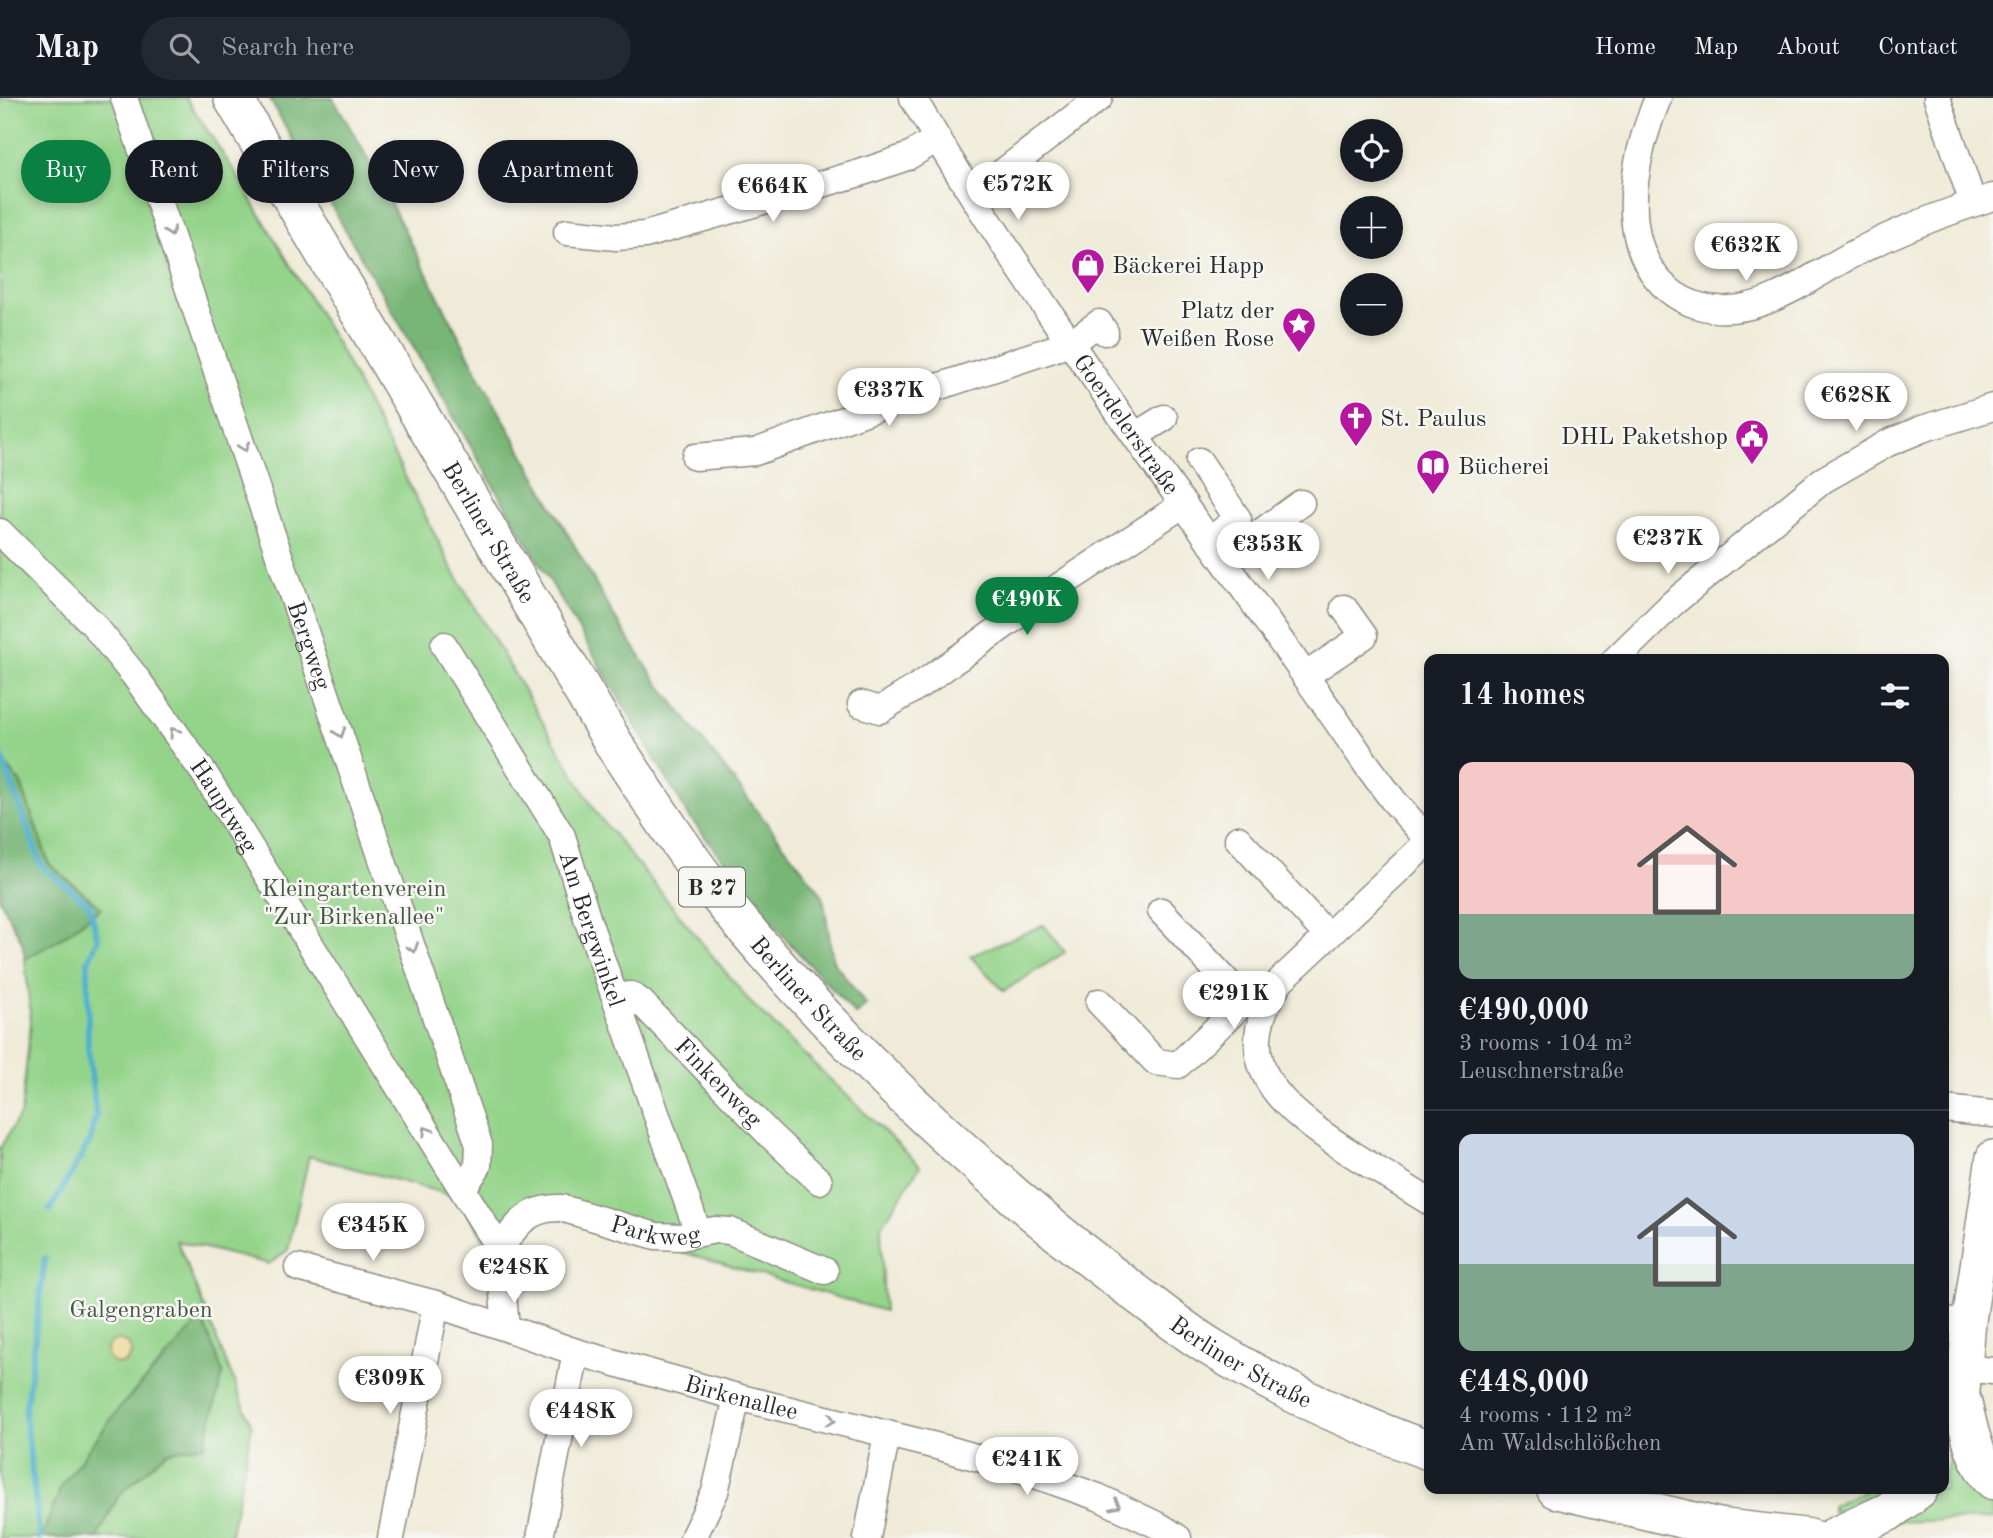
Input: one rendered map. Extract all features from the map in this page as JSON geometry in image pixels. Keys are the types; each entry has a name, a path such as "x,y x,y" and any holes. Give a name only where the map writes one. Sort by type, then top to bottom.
{"highway":[{"name":"Berliner Straße","path":"233,98 624,759 708,883 810,1004 917,1110 971,1159 1040,1218 1160,1312 1210,1347 1316,1404 1424,1449"},
{"path":"1949,1437 1973,1380"},
{"path":"1973,1380 1977,1454 1993,1480"},
{"path":"1577,1494 1721,1528 1807,1538"},
{"path":"1832,1538 1888,1513 1913,1494"}],"main road":[{"path":"1973,1380 1956,1321 1993,1157"}],"street":[{"name":"Bergweg","path":"124,98 480,1145 478,1166 463,1189"},
{"name":"Goerdelerstraße","path":"913,98 973,195 1071,343 1392,800 1424,835"},
{"path":"973,195 1099,98"},
{"path":"1658,98 1649,119 1641,152 1635,195 1638,241 1654,275 1665,288 1691,304 1711,309 1754,306 1856,252 1983,200 1937,98"},
{"path":"567,232 616,237 645,235 860,173 907,157 937,139"},
{"path":"695,457 755,452 1071,343 1099,323 1105,332"},
{"path":"1621,654 1673,603 1823,480 1888,443 1993,407"},
{"path":"1136,435 1164,418"},
{"path":"1199,461 1238,519 1217,550"},
{"path":"1217,550 1301,503"},
{"path":"860,704 880,710 1184,504"},
{"name":"Hauptweg","path":"0,532 93,625 134,675 204,773 499,1251"},
{"path":"1305,676 1364,636 1344,608"},
{"name":"Am Bergwinkel","path":"444,645 562,836 615,997 698,1232"},
{"path":"1238,839 1327,935"},
{"path":"1099,1002 1156,1062 1178,1065 1270,997 1282,980 1327,935 1424,846"},
{"path":"1161,911 1245,1001 1261,1064 1278,1097 1328,1138 1424,1198"},
{"name":"Finkenweg","path":"615,997 631,995 641,1002 818,1181"},
{"path":"1949,1110 1993,1114"},
{"name":"Parkweg","path":"499,1251 513,1229 529,1215 545,1208 561,1208 656,1236 681,1237 698,1232 730,1231 825,1271"},
{"path":"499,1251 506,1327"},
{"name":"Birkenallee","path":"298,1268 436,1304 576,1352 737,1397 964,1454 1063,1483 1107,1501 1164,1534"},
{"path":"391,1538 436,1304"},
{"path":"540,1538 576,1352"},
{"path":"693,1538 715,1492 737,1397"},
{"path":"867,1538 887,1434"}],"green space":[{"name":"Kleingartenverein \"Zur Birkenallee\"","path":"0,98 186,98 214,140 125,140 125,203 223,203 223,154 237,176 237,203 253,203 337,344 453,570 597,814 750,1002 920,1166 881,1227 884,1311 545,1212 490,1249 458,1197 309,1156 288,1250 269,1264 177,1241 252,1426 230,1538 0,1538 0,1148 21,1113 31,1022 25,959 60,939 101,908 49,864 21,784 0,757"},
{"path":"269,98 333,98 368,160 368,203 390,203 482,381 615,618 653,676 823,896 833,961 866,1005 856,1015 785,938 690,818 330,203 354,203 354,140 293,140"},
{"path":"0,757 21,784 49,864 101,908 60,939 25,959 22,942 0,900"},
{"path":"1044,925 1065,952 1004,991 970,956"},
{"path":"202,1318 223,1373 205,1445 167,1452 119,1495 97,1538 41,1538 62,1485 120,1407"},
{"path":"1957,1448 1993,1492 1993,1519 1894,1522 1927,1494 1949,1494 1949,1464"},
{"path":"1857,1494 1897,1494 1876,1507 1832,1512 1832,1505"}],"sand":[{"path":"119,1340 128,1343 131,1352 128,1361 119,1364 110,1361 107,1352 110,1343"}],"waterway":[{"name":"Galgengraben","path":"0,752 41,866 89,904 98,939 88,961 88,1048 96,1114 90,1141 50,1210"},
{"name":"Galgengraben","path":"40,1538 25,1415 45,1258"}],"place":[{"name":"Bäckerei Happ","path":"1088,295"},
{"name":"Platz der Weißen Rose","path":"1299,354"},
{"name":"St. Paulus","path":"1356,448"},
{"name":"DHL Paketshop","path":"1752,466"},
{"name":"Bücherei","path":"1433,496"}]}
